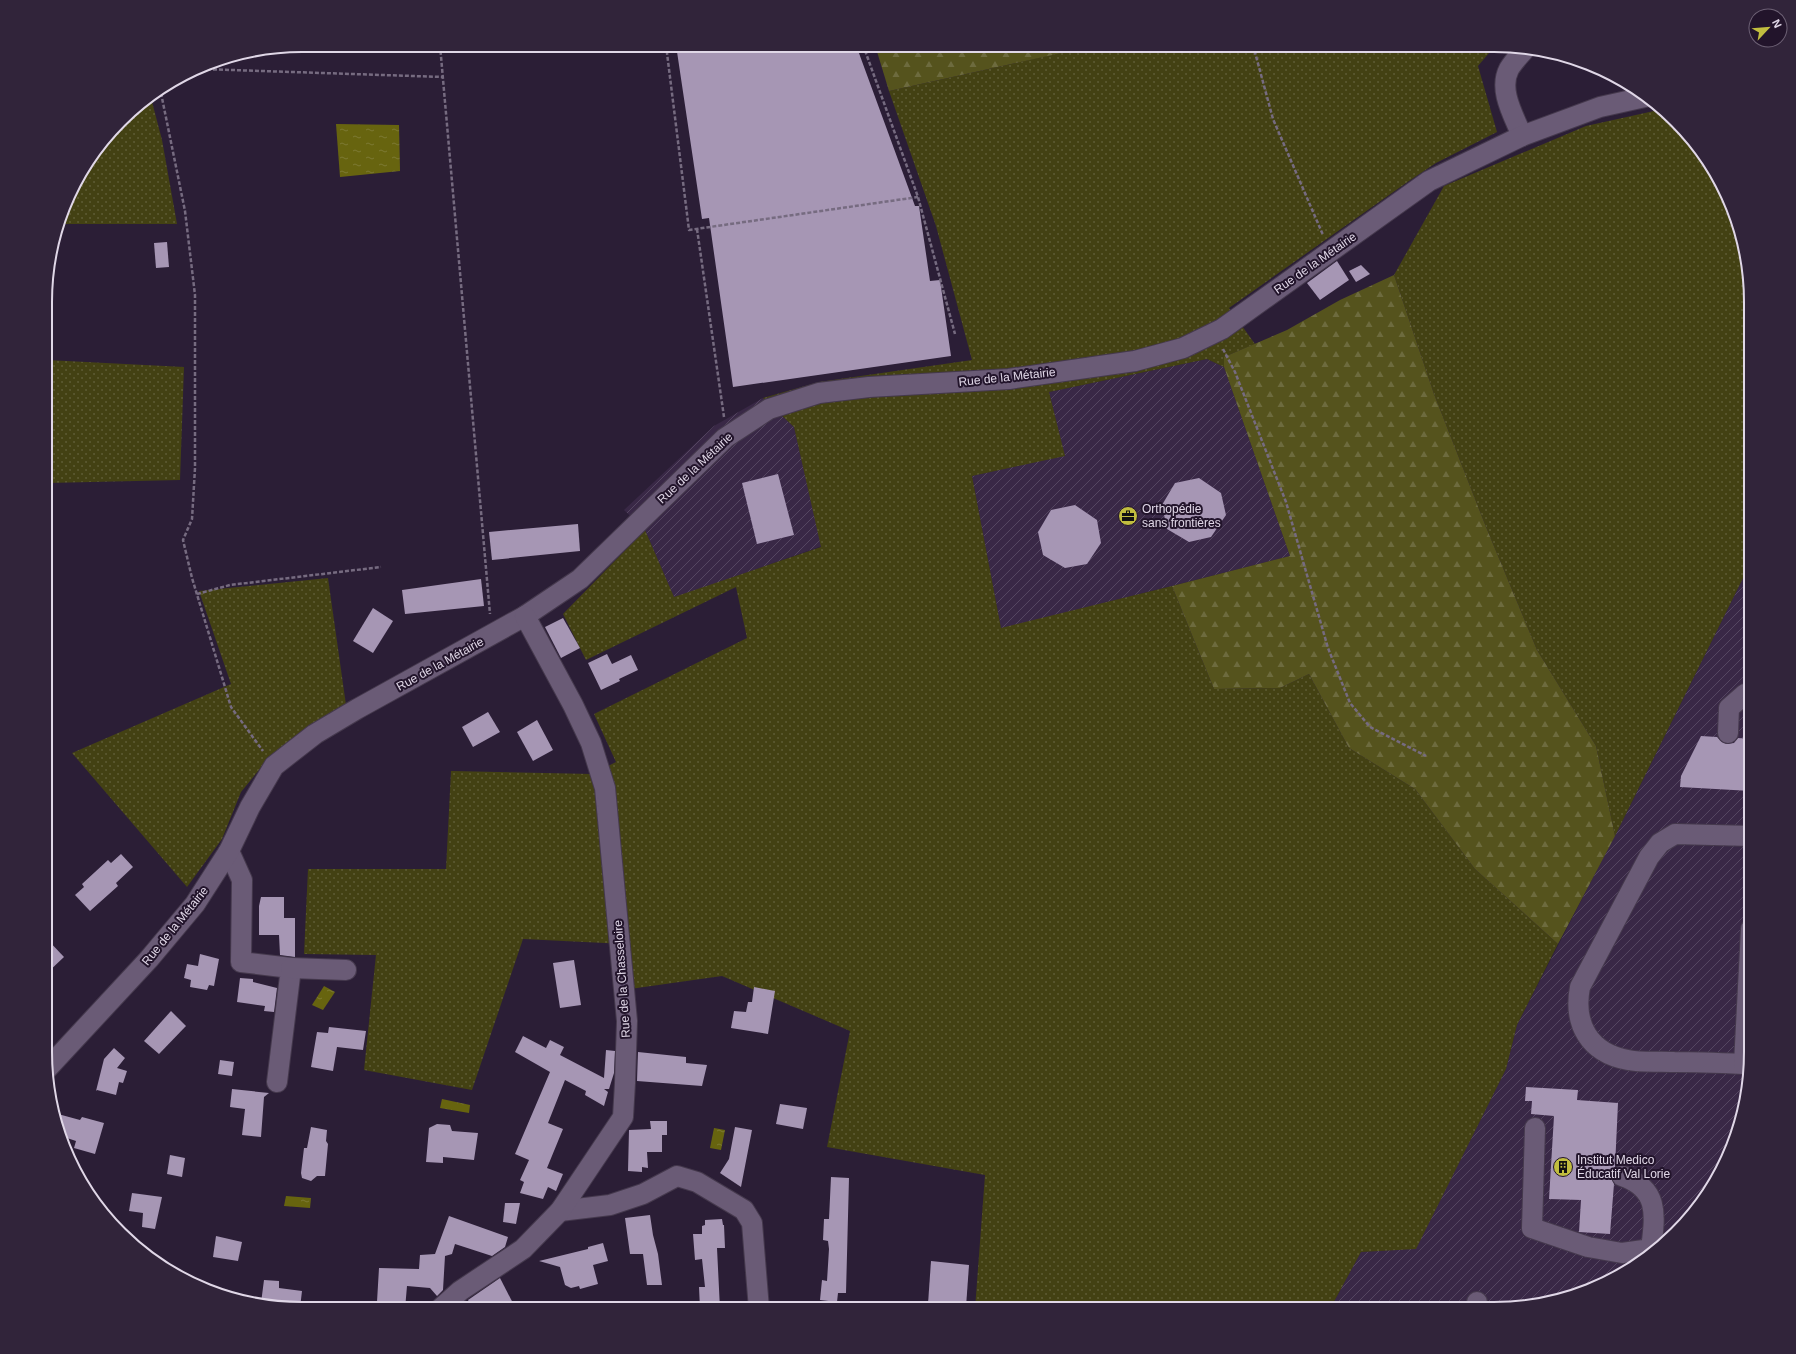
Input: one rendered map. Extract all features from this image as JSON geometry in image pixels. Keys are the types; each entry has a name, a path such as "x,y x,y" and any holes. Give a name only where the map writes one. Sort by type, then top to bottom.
{"street":[{"path":"1521,54 1509,69 1505,84 1508,102 1522,136"},
{"name":"Rue de la Métairie","path":"53,1063 149,959 191,910 229,851 250,807 274,766 315,734 358,708 525,616 580,579 725,438 769,409 819,393 869,387 1009,379 1135,360 1183,348 1222,329 1429,182 1522,136 1600,107 1639,98"},
{"name":"Rue de la Chasseloire","path":"447,1302 460,1291 523,1249 560,1211 623,1117 626,1021 605,788 591,743 585,730 525,616"},
{"path":"1728,733 1729,708 1744,695"},
{"path":"1743,1064 1629,1060 1607,1053 1594,1043 1583,1030 1579,1018 1577,1002 1580,987 1649,856 1660,843 1675,834 1744,836"},
{"path":"229,851 242,880 241,962 292,968 346,970"},
{"path":"277,1082 292,968"},
{"path":"1535,1128 1532,1228 1588,1247 1622,1252 1647,1249"},
{"path":"560,1211 610,1205 643,1194 678,1176 697,1182 744,1210 752,1223 758,1302"},
{"path":"1622,1176 1636,1181 1645,1189 1653,1205 1654,1218 1651,1246"}],"path":[{"path":"440,52 492,635"},
{"path":"667,52 689,230 918,197"},
{"path":"866,52 918,197 955,334"},
{"path":"1256,52 1273,119 1331,252"},
{"path":"210,69 442,77"},
{"path":"162,95 186,212 195,295 195,468 192,519 183,540 197,594 231,707 274,766"},
{"path":"697,229 724,416 735,432"},
{"path":"1213,333 1231,365 1286,502 1328,648 1350,702 1370,727 1426,756"},
{"path":"197,594 230,585 381,567"}],"shaded area":[{"path":"1065,52 1490,52 1478,66 1497,132 1436,163 1229,308 1255,344 1224,357 1224,367 1207,359 1049,392 1065,456 972,476 1001,628 1172,586 1214,689 1280,688 1309,674 1349,748 1415,789 1475,869 1558,944 1517,1025 1506,1069 1416,1249 1361,1252 1334,1302 976,1302 985,1175 827,1147 850,1031 722,976 630,989 625,944 523,939 472,1090 364,1070 376,955 304,954 308,869 446,869 451,771 592,774 616,762 594,714 747,638 736,587 586,660 563,614 645,530 674,597 821,547 794,427 763,398 819,382 972,360 936,226 889,91"},
{"path":"152,102 162,140 177,224 64,224 78,191 94,163 125,125"},
{"path":"1655,111 1682,137 1711,177 1725,206 1739,253 1742,269 1744,302 1744,576 1615,836 1596,746 1537,650 1486,527 1434,394 1394,275 1444,186 1586,126"},
{"name":"Orthopédie sans frontières","path":"1207,359 1224,367 1290,556 1001,629 972,476 1064,455 1049,392"},
{"path":"52,360 184,367 180,480 52,483"},
{"path":"763,398 794,427 822,546 674,598 645,530 624,510 714,426"},
{"path":"1744,576 1744,1052 1742,1085 1735,1117 1725,1148 1711,1177 1682,1217 1659,1240 1619,1269 1574,1289 1527,1300 1494,1302 1334,1302 1361,1252 1416,1248 1506,1069 1517,1025 1629,808"},
{"path":"328,578 346,705 268,759 241,792 222,839 187,887 72,753 231,684 199,591"}],"green space":[{"path":"877,52 1066,52 889,91"},
{"path":"1394,275 1434,394 1486,527 1537,650 1596,746 1615,836 1558,944 1475,869 1415,789 1349,748 1309,674 1280,688 1214,689 1172,586 1290,556 1224,367 1224,357 1287,330 1340,300"}],"water":[{"path":"336,124 399,125 400,171 340,177"},
{"path":"324,986 335,992 323,1010 312,1005"},
{"path":"442,1099 470,1105 469,1113 440,1108"},
{"path":"714,1128 725,1130 721,1150 710,1148"},
{"path":"286,1196 311,1198 310,1208 284,1206"}],"building":[{"path":"677,52 859,52 915,206 919,206 930,281 940,280 951,356 733,387 709,218 702,219"},
{"path":"167,242 169,267 156,268 154,243"},
{"path":"1337,261 1349,280 1320,300 1307,283"},
{"path":"1361,265 1370,274 1356,282 1349,271"},
{"path":"778,474 794,535 757,544 742,483"},
{"path":"1199,478 1221,493 1226,515 1211,537 1189,542 1167,529 1162,505 1175,483"},
{"path":"1075,505 1097,520 1101,543 1087,564 1065,568 1043,555 1038,532 1051,510"},
{"path":"578,524 580,551 492,560 489,532"},
{"path":"481,579 484,606 405,614 402,590"},
{"path":"373,608 393,621 373,653 353,641"},
{"path":"563,618 580,648 561,658 545,627"},
{"path":"607,654 612,664 631,655 638,670 601,690 588,663"},
{"path":"488,712 500,732 473,747 462,727"},
{"path":"537,720 553,750 533,761 517,732"},
{"path":"1701,736 1717,737 1722,742 1727,744 1734,743 1738,738 1744,738 1744,791 1680,787 1681,776"},
{"path":"121,854 133,867 116,883 118,886 90,911 75,895 84,887 82,884 108,860 111,863"},
{"path":"261,897 284,897 284,918 295,918 295,957 280,955 279,935 259,935 259,906"},
{"path":"52,944 64,957 52,968"},
{"path":"200,954 219,959 214,986 209,985 207,990 190,987 191,980 184,978 187,964 198,966"},
{"path":"574,960 581,1005 560,1008 553,963"},
{"path":"240,978 253,979 253,982 277,988 274,1012 264,1011 265,1006 237,1002"},
{"path":"754,987 775,991 768,1034 731,1028 734,1011 746,1012 748,1002 752,1002"},
{"path":"171,1011 186,1026 159,1054 144,1041"},
{"path":"329,1027 366,1031 363,1050 337,1047 333,1071 311,1067 317,1032 328,1033"},
{"path":"523,1036 546,1048 550,1040 564,1047 560,1055 604,1078 606,1050 615,1051 614,1073 609,1089 604,1089 608,1092 604,1106 585,1095 586,1091 565,1080 548,1123 563,1129 547,1168 563,1174 556,1191 548,1187 543,1199 520,1193 524,1182 520,1180 529,1160 515,1154 550,1072 515,1052"},
{"path":"114,1048 125,1058 117,1068 127,1071 123,1083 119,1082 116,1095 96,1091 104,1059"},
{"path":"638,1052 686,1057 686,1063 707,1065 702,1086 637,1081"},
{"path":"220,1060 234,1062 232,1076 218,1074"},
{"name":"Institut Medico Éducatif Val Lorie","path":"1526,1087 1578,1090 1577,1100 1618,1103 1615,1167 1611,1172 1611,1177 1614,1184 1610,1234 1579,1232 1581,1200 1549,1199 1554,1116 1531,1114 1532,1101 1525,1101"},
{"path":"232,1089 269,1093 264,1097 261,1137 242,1135 245,1109 230,1107"},
{"path":"780,1104 807,1108 803,1129 776,1124"},
{"path":"60,1115 80,1120 82,1117 104,1123 95,1154 74,1148 76,1141 67,1138"},
{"path":"650,1121 667,1121 667,1135 662,1135 662,1152 647,1152 648,1168 642,1167 642,1172 628,1171 629,1130 651,1129"},
{"path":"437,1124 450,1125 452,1131 478,1133 474,1160 443,1157 443,1163 426,1162 429,1128"},
{"path":"311,1127 327,1130 326,1141 328,1144 325,1176 317,1176 311,1181 302,1178 301,1173 304,1148 307,1148"},
{"path":"735,1127 752,1130 741,1187 720,1173 729,1159"},
{"path":"170,1155 185,1158 182,1177 167,1174"},
{"path":"831,1177 849,1178 846,1293 838,1293 837,1302 820,1300 822,1280 827,1281 829,1249 828,1241 823,1240 824,1219 829,1219"},
{"path":"132,1193 162,1197 155,1229 142,1227 143,1213 129,1211"},
{"path":"505,1203 520,1203 516,1224 503,1222"},
{"path":"650,1215 658,1254 662,1285 647,1285 643,1254 630,1254 625,1218"},
{"path":"449,1216 508,1237 505,1247 492,1256 455,1244 452,1254 445,1256 443,1290 437,1296 430,1288 407,1286 406,1302 377,1302 379,1268 419,1269 420,1255 435,1254"},
{"path":"722,1219 724,1225 725,1248 717,1248 720,1302 700,1302 699,1287 705,1287 702,1259 695,1260 693,1234 702,1234 702,1226 705,1225 705,1220"},
{"path":"216,1236 242,1242 238,1261 213,1257"},
{"path":"603,1243 608,1261 593,1265 598,1284 580,1289 579,1286 571,1288 565,1285 560,1267 539,1261 588,1249 588,1247"},
{"path":"931,1261 969,1265 966,1302 928,1302"},
{"path":"500,1278 512,1302 469,1302 468,1300"},
{"path":"264,1280 279,1281 279,1288 302,1291 301,1302 262,1299"}],"place":[{"name":"Orthopédie sans frontières","path":"1128,516"},
{"name":"Institut Medico Éducatif Val Lorie","path":"1563,1167"}]}
